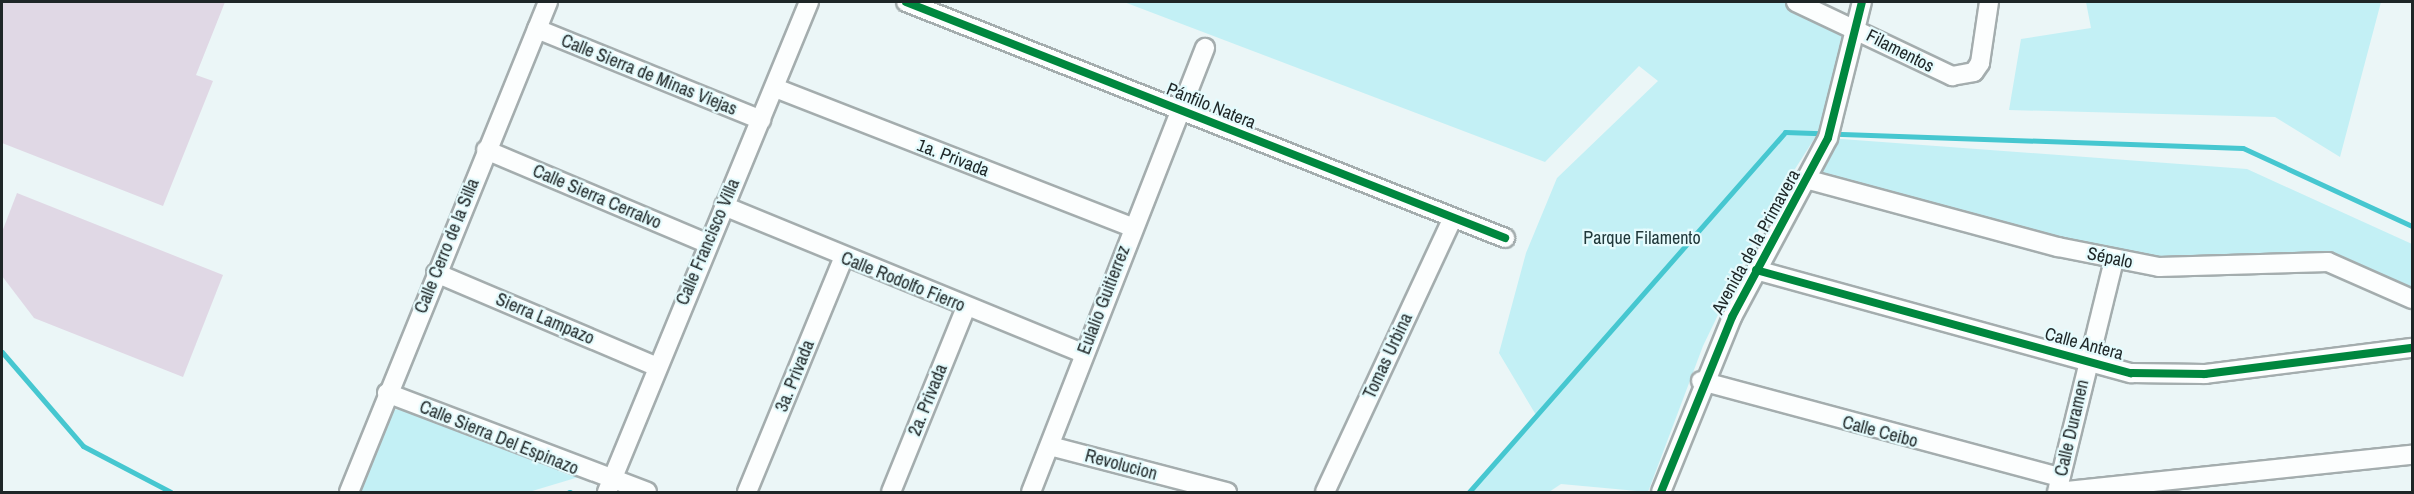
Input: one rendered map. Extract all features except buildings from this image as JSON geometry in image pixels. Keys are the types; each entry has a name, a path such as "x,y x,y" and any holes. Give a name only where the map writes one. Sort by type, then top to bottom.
{"street":[{"name":"Calle Cerro de la Silla","path":"349,492 387,393 548,2"},
{"name":"Calle Francisco Villa","path":"609,488 655,366 775,88 809,2"},
{"name":"Pánfilo Natera","path":"906,2 1452,220 1505,238"},
{"name":"Filamentos","path":"1796,2 1952,76 1974,72 1984,50 1989,2"},
{"name":"Avenida de la Primavera","path":"1661,492 1701,381 1756,270 1809,180 1828,138 1842,92 1862,2"},
{"name":"Calle Sierra de Minas Viejas","path":"537,29 761,120"},
{"name":"Eulalio Guitierrez","path":"1031,492 1132,227 1205,48"},
{"name":"1a. Privada","path":"775,88 1132,227"},
{"name":"Calle Sierra Cerralvo","path":"486,150 708,244"},
{"name":"Sépalo","path":"1809,180 2114,260 2159,267 2328,262 2412,299"},
{"name":"Calle Rodolfo Fierro","path":"724,206 843,259 1084,354"},
{"name":"Tomas Urbina","path":"1325,492 1452,220"},
{"name":"3a. Privada","path":"747,492 843,259"},
{"name":"Calle Duramen","path":"2058,487 2114,260"},
{"name":"Calle Antera","path":"1756,270 2088,360 2166,376 2412,348"},
{"name":"Sierra Lampazo","path":"436,273 655,366"},
{"name":"2a. Privada","path":"891,492 966,307"},
{"name":"Calle Ceibo","path":"1701,381 2058,487 2412,455"},
{"name":"Calle Sierra Del Espinazo","path":"387,393 609,488 647,492"},
{"name":"Revolucion","path":"1050,446 1227,492"}],"green space":[{"name":"Parque Filamento","path":"1124,2 1796,2 1844,24 1823,125 1767,213 1703,346 1648,492 1561,484 1549,492 1469,492 1536,415 1499,353 1526,253 1557,178 1658,81 1639,66 1545,162"},
{"path":"2086,2 2381,2 2340,157 2275,117 2009,110 2021,39 2091,28"},
{"path":"1828,138 2247,169 2412,244 2412,299 2344,267 2159,267 1809,180"},
{"path":"401,409 563,458 582,476 529,492 353,492 391,410"}],"waterway":[{"path":"1469,492 1785,132 2243,148 2412,226"},
{"path":"2,352 83,446 171,492"}],"cycle path":[{"path":"906,2 1505,238"},
{"path":"1661,492 1732,317 1828,138 1862,2"},
{"path":"1756,270 2131,373 2205,374 2412,348"}]}
